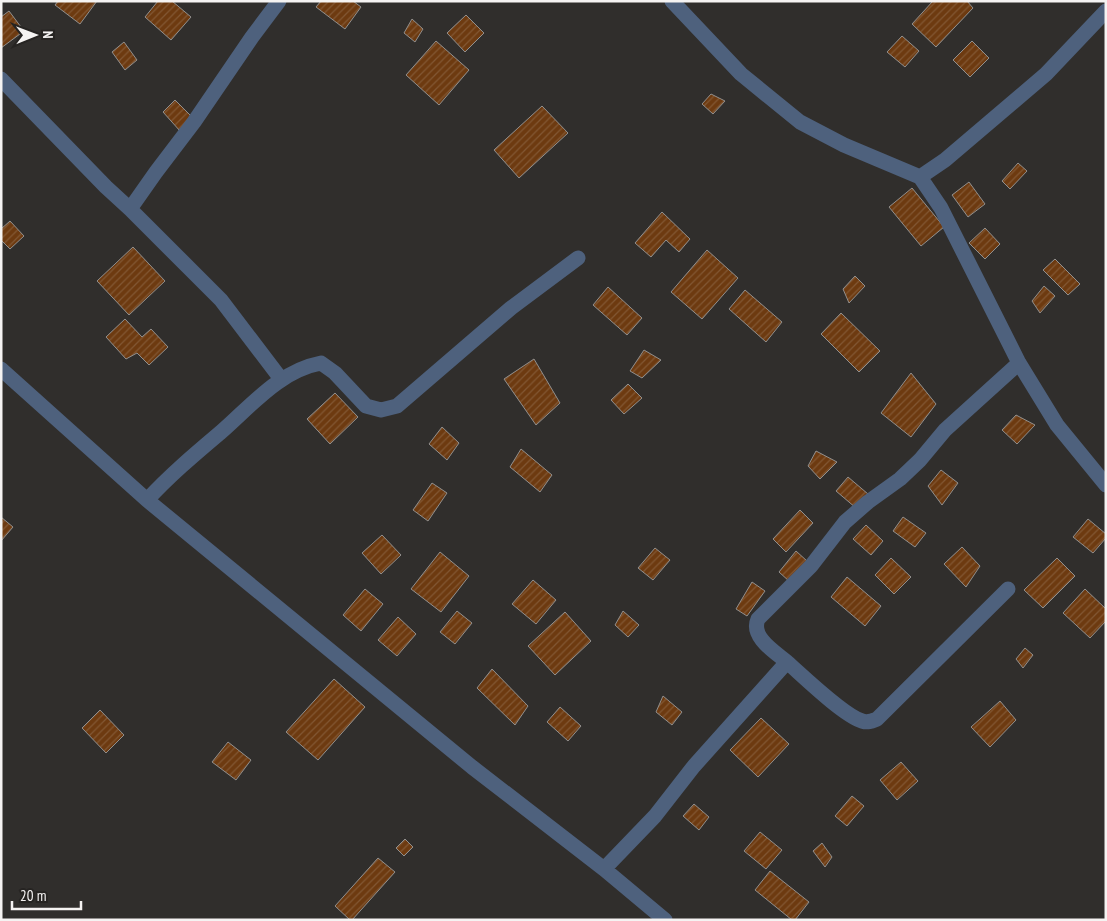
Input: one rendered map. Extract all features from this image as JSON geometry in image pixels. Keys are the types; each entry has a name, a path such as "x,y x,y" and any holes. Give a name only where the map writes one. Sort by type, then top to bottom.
{"street":[{"path":"130,209 279,1"},
{"path":"672,1 742,74 800,122 844,145 920,177 941,208 1018,363 1057,424 1106,485"},
{"path":"920,177 945,160 1046,74 1106,11"},
{"path":"1,78 106,187 221,300 281,379"},
{"path":"147,500 172,474 281,379 297,370 320,363 335,373 366,406 381,410 398,406 511,308 578,258"},
{"path":"1008,589 877,719 869,722 848,714 764,642 757,633 756,625 758,619 811,566 845,522 868,502 900,479 920,460 945,430 1018,363"},
{"path":"1,369 147,500 472,767 604,869 665,920"},
{"path":"604,869 655,816 694,766 787,662"}],"building":[{"path":"58,1 97,1 80,24 55,5"},
{"path":"158,1 172,1 191,17 171,40 145,17"},
{"path":"321,1 353,1 361,7 345,29 316,7"},
{"path":"933,1 967,1 973,8 936,47 912,24"},
{"path":"9,11 24,31 1,48 1,17"},
{"path":"466,15 484,33 465,52 447,33"},
{"path":"412,19 423,29 415,42 404,33"},
{"path":"902,36 919,51 905,67 887,52"},
{"path":"436,41 469,70 439,105 406,75"},
{"path":"972,41 989,58 970,77 953,60"},
{"path":"124,42 137,60 125,70 112,52"},
{"path":"711,94 725,101 713,114 702,104"},
{"path":"175,100 193,118 180,131 163,112"},
{"path":"542,106 568,133 519,178 494,150"},
{"path":"1018,163 1027,171 1010,189 1002,181"},
{"path":"969,182 985,204 968,217 952,195"},
{"path":"912,188 944,227 921,246 889,207"},
{"path":"662,212 690,239 679,252 666,240 651,257 635,243"},
{"path":"10,221 24,236 10,249 1,240 1,229"},
{"path":"985,228 1000,244 985,259 969,243"},
{"path":"133,247 165,281 129,315 97,281"},
{"path":"707,250 738,278 702,319 671,292"},
{"path":"1055,259 1080,284 1068,295 1043,270"},
{"path":"855,276 865,286 849,303 843,289"},
{"path":"1044,286 1055,296 1040,313 1032,301"},
{"path":"608,287 642,318 627,335 593,305"},
{"path":"745,290 782,322 766,342 729,309"},
{"path":"841,313 880,351 859,372 821,334"},
{"path":"125,319 142,337 151,329 168,347 149,365 137,353 126,359 106,337"},
{"path":"644,350 661,360 642,378 630,371"},
{"path":"534,359 560,403 536,425 504,379"},
{"path":"911,373 936,404 911,437 881,413"},
{"path":"628,384 642,398 624,414 611,400"},
{"path":"335,393 358,417 330,444 307,419"},
{"path":"1016,415 1035,425 1017,444 1002,430"},
{"path":"442,427 459,443 447,460 429,444"},
{"path":"521,449 552,475 540,492 510,467"},
{"path":"816,451 837,462 820,479 808,466"},
{"path":"941,470 958,483 942,505 928,486"},
{"path":"848,477 868,494 856,508 836,491"},
{"path":"432,483 447,493 428,521 413,510"},
{"path":"800,510 813,523 786,552 773,539"},
{"path":"1,517 13,527 1,541"},
{"path":"903,517 926,533 915,547 893,531"},
{"path":"1088,519 1106,534 1106,538 1093,553 1073,537"},
{"path":"866,525 883,541 871,555 853,539"},
{"path":"382,535 401,555 381,574 362,553"},
{"path":"962,547 980,566 966,587 944,564"},
{"path":"655,548 670,560 653,580 638,568"},
{"path":"796,551 807,561 790,582 779,572"},
{"path":"440,552 469,576 441,612 411,589"},
{"path":"891,558 911,577 894,594 875,575"},
{"path":"1057,558 1075,576 1043,608 1024,590"},
{"path":"847,577 881,606 865,626 831,597"},
{"path":"533,580 556,600 536,624 512,604"},
{"path":"752,582 765,591 747,616 736,609"},
{"path":"365,589 383,604 361,631 343,615"},
{"path":"1085,589 1106,609 1106,621 1090,638 1063,613"},
{"path":"457,611 472,623 455,644 440,632"},
{"path":"623,611 639,625 628,637 615,625"},
{"path":"565,612 591,641 555,675 528,646"},
{"path":"398,617 416,634 397,656 378,640"},
{"path":"1025,648 1033,655 1023,668 1016,659"},
{"path":"492,669 528,706 515,725 477,688"},
{"path":"334,679 365,707 318,760 286,732"},
{"path":"663,696 682,712 672,725 656,712"},
{"path":"1000,701 1016,720 990,747 971,727"},
{"path":"560,707 581,726 568,741 547,722"},
{"path":"100,710 124,735 106,753 82,728"},
{"path":"761,718 789,744 758,777 730,750"},
{"path":"228,742 251,760 236,780 212,762"},
{"path":"901,762 918,781 897,800 880,780"},
{"path":"852,796 864,806 847,826 835,816"},
{"path":"694,804 709,817 699,830 683,816"},
{"path":"760,832 782,850 766,869 744,851"},
{"path":"405,839 413,847 404,856 396,848"},
{"path":"822,843 832,857 825,867 813,851"},
{"path":"378,858 395,872 350,920 335,906"},
{"path":"770,871 809,902 795,920 792,920 755,890"}]}
